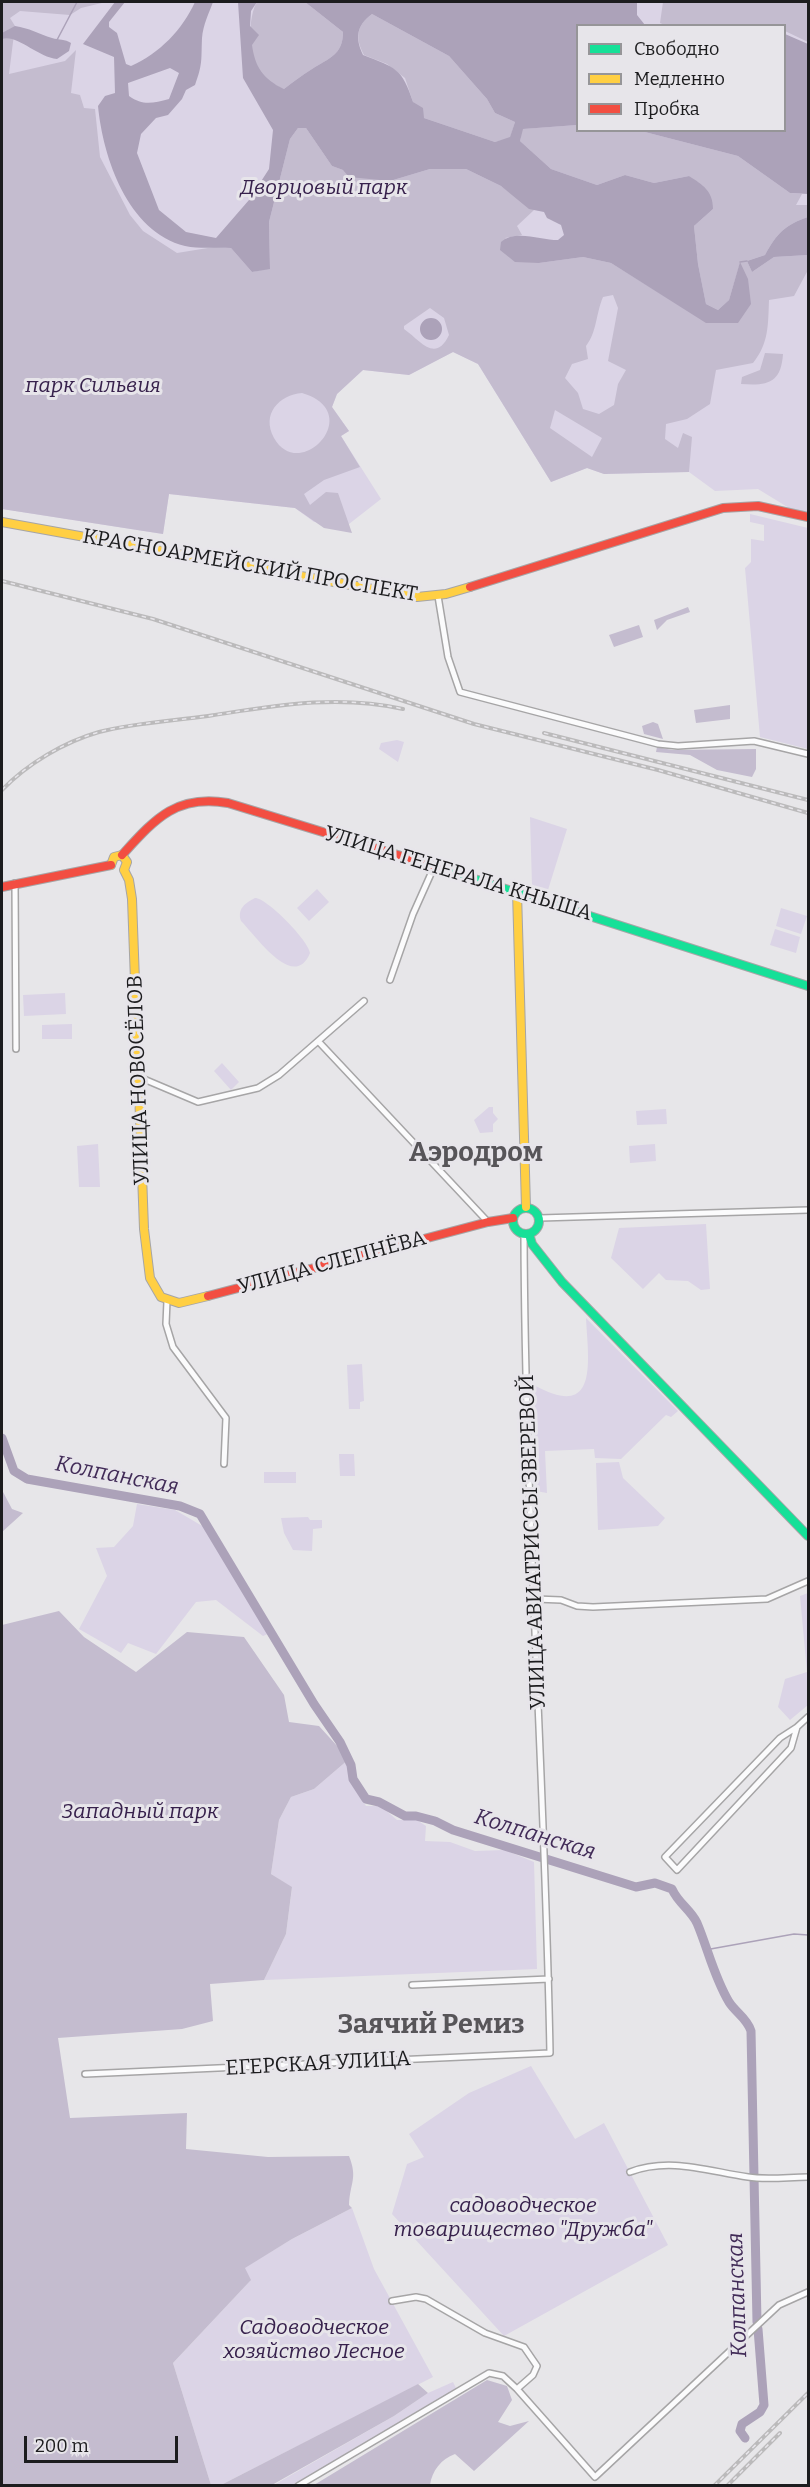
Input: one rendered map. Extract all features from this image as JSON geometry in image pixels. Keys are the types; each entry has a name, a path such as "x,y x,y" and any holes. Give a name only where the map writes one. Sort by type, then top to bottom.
{"street":[{"name":"КРАСНОАРМЕЙСКИЙ ПРОСПЕКТ","path":"2,522 385,592 438,596 723,508 758,506 808,517"},
{"path":"438,596 448,657 460,692 658,744 678,746 754,741 808,754"},
{"name":"УЛИЦА ГЕНЕРАЛА КНЫША","path":"122,855 175,807 191,800 211,800 516,892 808,986"},
{"path":"122,855 127,862 124,870 118,871 111,865 114,857 122,855"},
{"path":"2,887 111,865"},
{"path":"390,980 413,914 434,867"},
{"name":"УЛИЦА НОВОСЁЛОВ","path":"124,870 129,880 132,899 144,1229 150,1278 155,1291 167,1301"},
{"path":"15,884 16,1049"},
{"path":"516,892 526,1207"},
{"path":"139,1077 190,1101 209,1101 262,1086 364,1001"},
{"path":"318,1041 488,1222"},
{"path":"526,1207 537,1212 540,1218 539,1226 527,1234 518,1232 513,1218 520,1209 526,1207"},
{"path":"540,1218 808,1210"},
{"name":"УЛИЦА СЛЕПНЁВА","path":"167,1301 179,1303 488,1222 513,1218"},
{"path":"527,1234 539,1254 684,1409 808,1536"},
{"name":"УЛИЦА АВИАТРИССЫ ЗВЕРЕВОЙ","path":"527,1234 524,1260 528,1469 536,1599 540,1792 549,1979 550,2053"},
{"path":"524,1260 532,1252 539,1254"},
{"path":"167,1301 166,1324 173,1347 226,1418 224,1464"},
{"path":"536,1599 561,1600 577,1606 593,1607 767,1599 808,1581"},
{"path":"797,1727 791,1748 677,1870 665,1857 780,1738 797,1727 808,1716"},
{"path":"412,1985 549,1979"},
{"name":"ЕГЕРСКАЯ УЛИЦА","path":"85,2073 550,2053"},
{"path":"630,2172 660,2164 699,2166 750,2178 808,2177"},
{"path":"298,2486 480,2375 498,2374 517,2389 596,2477 779,2305 808,2292"},
{"path":"392,2301 416,2296 426,2299 485,2332 524,2347 537,2366 533,2375 517,2389"}],"green space":[{"name":"Дворцовый парк","path":"2,2 808,2 808,512 789,508 758,489 715,491 689,472 604,474 587,468 551,482 478,364 453,352 409,375 363,370 337,394 332,407 349,431 341,436 381,499 349,524 314,522 295,508 169,494 163,534 2,509"},
{"name":"парк Сильвия","path":"2,2 106,2 81,8 70,15 20,11 10,18 15,26 9,74 65,61 76,50 71,93 80,95 84,108 95,109 100,157 130,215 143,231 177,253 214,247 231,248 252,272 270,268 269,222 290,139 298,128 306,128 332,166 343,170 390,181 430,169 466,169 501,186 534,210 517,226 522,235 505,238 539,263 583,257 611,263 706,322 738,323 740,263 729,300 718,310 706,304 698,264 694,226 713,209 689,176 654,183 625,175 597,185 551,169 520,141 522,129 576,125 576,132 645,132 738,156 790,193 802,194 796,205 808,205 808,217 793,223 782,231 765,255 747,261 752,272 774,257 808,255 808,270 794,296 769,300 767,333 758,356 753,363 716,370 710,404 687,419 666,424 665,439 678,448 683,433 692,437 689,472 604,474 587,468 551,482 478,364 453,352 409,375 363,370 337,394 332,407 349,431 341,436 360,467 324,480 304,494 310,505 326,492 338,493 352,533 324,528 295,508 169,494 163,534 2,509","holes":["613,295 618,308 608,361 626,370 618,384 614,405 599,414 583,409 578,393 565,378 572,364 588,359 586,346 590,341 603,297","430,308 444,318 449,335 444,344 433,349 404,329 404,326","302,393 321,402 329,415 329,428 322,440 311,449 298,453 285,450 274,438 270,421 274,407 286,398","555,410 602,438 592,457 550,428"]},
{"path":"257,2 305,2 343,32 341,46 329,59 284,89 277,86 257,70 252,55 251,26"},
{"path":"663,2 808,2 808,42 786,31 786,24 660,23"},
{"path":"372,14 449,56 487,99 495,113 515,122 510,138 495,142 424,118 413,102 405,78 387,64 364,55 358,38 360,28"},
{"path":"765,353 783,354 782,364 776,377 766,383 741,384 742,377 760,370"},
{"path":"750,514 808,528 808,749 760,737 745,568 751,562 751,539 764,541 764,525 750,522"},
{"path":"688,607 690,612 667,620 657,630 654,620"},
{"path":"639,625 643,637 614,647 609,635"},
{"path":"730,705 730,719 696,723 694,710"},
{"path":"653,722 658,724 663,739 644,734 642,726"},
{"path":"397,740 404,742 398,762 379,749 381,743"},
{"path":"657,747 672,750 756,749 756,769 752,777 717,770 690,755 656,752"},
{"path":"530,817 567,829 548,890 532,885"},
{"path":"317,889 329,902 309,921 297,908"},
{"path":"255,898 269,905 303,939 310,953 303,963 295,967 285,964 265,948 241,921 240,913 243,907"},
{"path":"781,908 807,916 801,934 776,926"},
{"path":"775,929 800,937 796,953 770,945"},
{"path":"65,993 66,1014 24,1016 23,995"},
{"path":"72,1024 72,1039 42,1039 42,1025"},
{"path":"222,1063 239,1082 231,1090 214,1071"},
{"path":"489,1107 493,1107 493,1113 498,1119 493,1124 493,1132 480,1133 474,1120"},
{"path":"666,1109 667,1124 637,1125 636,1111"},
{"path":"98,1144 100,1187 79,1187 77,1146"},
{"path":"655,1144 656,1161 630,1163 629,1146"},
{"path":"706,1224 710,1289 701,1290 688,1281 666,1280 659,1273 643,1289 611,1258 619,1228"},
{"path":"586,1318 678,1411 671,1417 666,1415 621,1459 595,1458 594,1449 545,1451 547,1493 536,1491 534,1385 555,1394 570,1396 580,1391 586,1381 588,1367"},
{"path":"362,1364 364,1401 360,1402 360,1409 349,1409 347,1365"},
{"path":"339,1454 354,1454 355,1476 340,1476"},
{"path":"619,1462 623,1478 665,1518 658,1526 598,1530 596,1463"},
{"path":"264,1472 296,1472 296,1483 264,1483"},
{"path":"2,1490 12,1509 23,1513 2,1532"},
{"path":"137,1504 175,1510 204,1527 268,1634 263,1636 216,1600 196,1602 156,1654 128,1643 121,1653 79,1629 107,1576 96,1548 114,1547 133,1526"},
{"path":"308,1517 310,1520 322,1520 322,1528 313,1529 312,1551 293,1550 284,1533 281,1518"},
{"path":"808,1593 808,1705 790,1720 778,1707 785,1679 807,1672 800,1596"},
{"name":"Западный парк","path":"59,1611 84,1637 136,1672 187,1632 244,1637 284,1695 289,1722 319,1726 349,1759 314,1789 291,1797 279,1820 271,1874 292,1887 286,1934 264,1980 210,1984 213,2021 182,2029 58,2038 70,2118 187,2113 186,2149 268,2157 349,2156 353,2170 349,2205 352,2208 292,2239 245,2268 251,2280 173,2363 211,2485 2,2485 2,1625"},
{"path":"349,1759 351,1781 366,1806 381,1806 397,1820 417,1820 426,1826 425,1841 450,1842 475,1851 505,1850 534,1862 537,1969 264,1980 286,1934 292,1888 271,1874 279,1820 291,1797 314,1789"},
{"name":"садоводческое товарищество \"Дружба\"","path":"531,2066 575,2139 604,2123 668,2245 504,2336 392,2214 407,2164 424,2157 409,2134 469,2093"},
{"name":"Садоводческое хозяйство Лесное","path":"352,2208 374,2269 433,2377 221,2485 211,2485 173,2363 250,2281 244,2268 292,2239"},
{"path":"487,2380 507,2386 512,2400 498,2422 510,2426 529,2421 474,2471 455,2454 438,2466 430,2485 314,2485"},
{"path":"453,2382 457,2390 298,2485 272,2486 394,2416 428,2393"},
{"path":"418,2384 428,2393 394,2416 272,2485 221,2485"}],"shaded area":[{"path":"115,2 125,2 109,22 109,27 117,33 126,64 131,66 142,61 169,40 184,22 195,2 213,2 204,28 200,66 195,85 186,90 182,99 168,115 156,118 141,134 137,153 159,210 186,232 216,238 249,200 269,169 273,130 243,78 238,2 257,2 251,11 250,26 259,35 252,45 255,60 265,76 284,89 329,59 341,46 343,32 305,2 637,2 637,15 644,24 576,24 576,125 523,129 520,141 551,169 597,185 625,175 654,183 689,176 699,182 709,193 713,203 713,209 694,226 698,264 706,304 718,310 729,300 740,262 748,279 751,304 738,323 706,323 611,263 583,257 539,263 515,262 500,250 501,242 513,236 558,240 564,235 561,225 547,218 544,212 529,209 501,186 466,169 430,169 390,181 349,177 343,170 332,166 306,128 298,128 290,139 269,222 270,269 252,272 231,248 185,246 165,238 148,226 134,209 113,169 106,148 98,106 105,96 115,93 114,57 83,44","holes":["372,14 449,56 487,99 495,113 515,122 510,137 495,142 424,118 423,108 413,102 401,76 383,63 363,55 358,33 363,23","170,68 179,73 169,99 148,103 129,96 128,83"]},
{"path":"15,26 69,42 71,43 69,51 57,59 14,40 2,39 2,33"},
{"path":"786,34 808,44 808,194 790,193 738,156 645,132 786,132"},
{"path":"808,217 808,255 774,257 752,272 747,261 765,255 782,231 793,223"},
{"path":"431,318 439,321 442,329 439,337 431,340 423,337 420,329 423,321"}],"waterway":[{"path":"57,40 77,2"},
{"path":"740,262 747,261"},
{"name":"Колпанская","path":"2,1438 14,1471 27,1479 180,1506 200,1514 314,1704 340,1742 351,1765 353,1779 366,1799 379,1802 405,1816 416,1816 435,1821 453,1830 636,1887 655,1883 672,1889 694,1918 724,1992 751,2031 757,2322"},
{"path":"705,1950 794,1934 808,1935"},
{"name":"Колпанская","path":"745,2438 740,2431 742,2424 760,2412 764,2405 758,2329"}],"railway":[{"path":"2,581 153,619 474,724 658,770 808,813"},
{"path":"2,790 34,763 60,748 86,736 112,729 305,703 354,702 403,709"},
{"path":"544,733 808,800"},
{"path":"714,2486 808,2393"},
{"path":"727,2486 780,2433"}],"traffic: fast":[{"path":"437,867 808,986"},
{"path":"526,1208 536,1211 539,1221 536,1231 526,1234 516,1231 513,1221 516,1211 526,1208"},
{"path":"529,1234 532,1244 562,1282 808,1536"}],"traffic: slow":[{"path":"2,522 417,597 446,594 470,587"},
{"path":"122,855 127,862 124,870"},
{"path":"111,865 114,857 122,855"},
{"path":"124,870 129,880 132,899 144,1229 150,1278 161,1297 179,1303 208,1296"},
{"path":"517,892 526,1207"}],"traffic: jam":[{"path":"470,587 723,508 758,506 808,517"},
{"path":"122,855 145,830 168,812 194,802 210,801 228,803 437,867"},
{"path":"2,887 111,865"},
{"path":"208,1296 488,1222 513,1218"}],"district":[{"name":"Аэродром","path":"476,1153"},
{"name":"Заячий Ремиз","path":"431,2025"}]}
